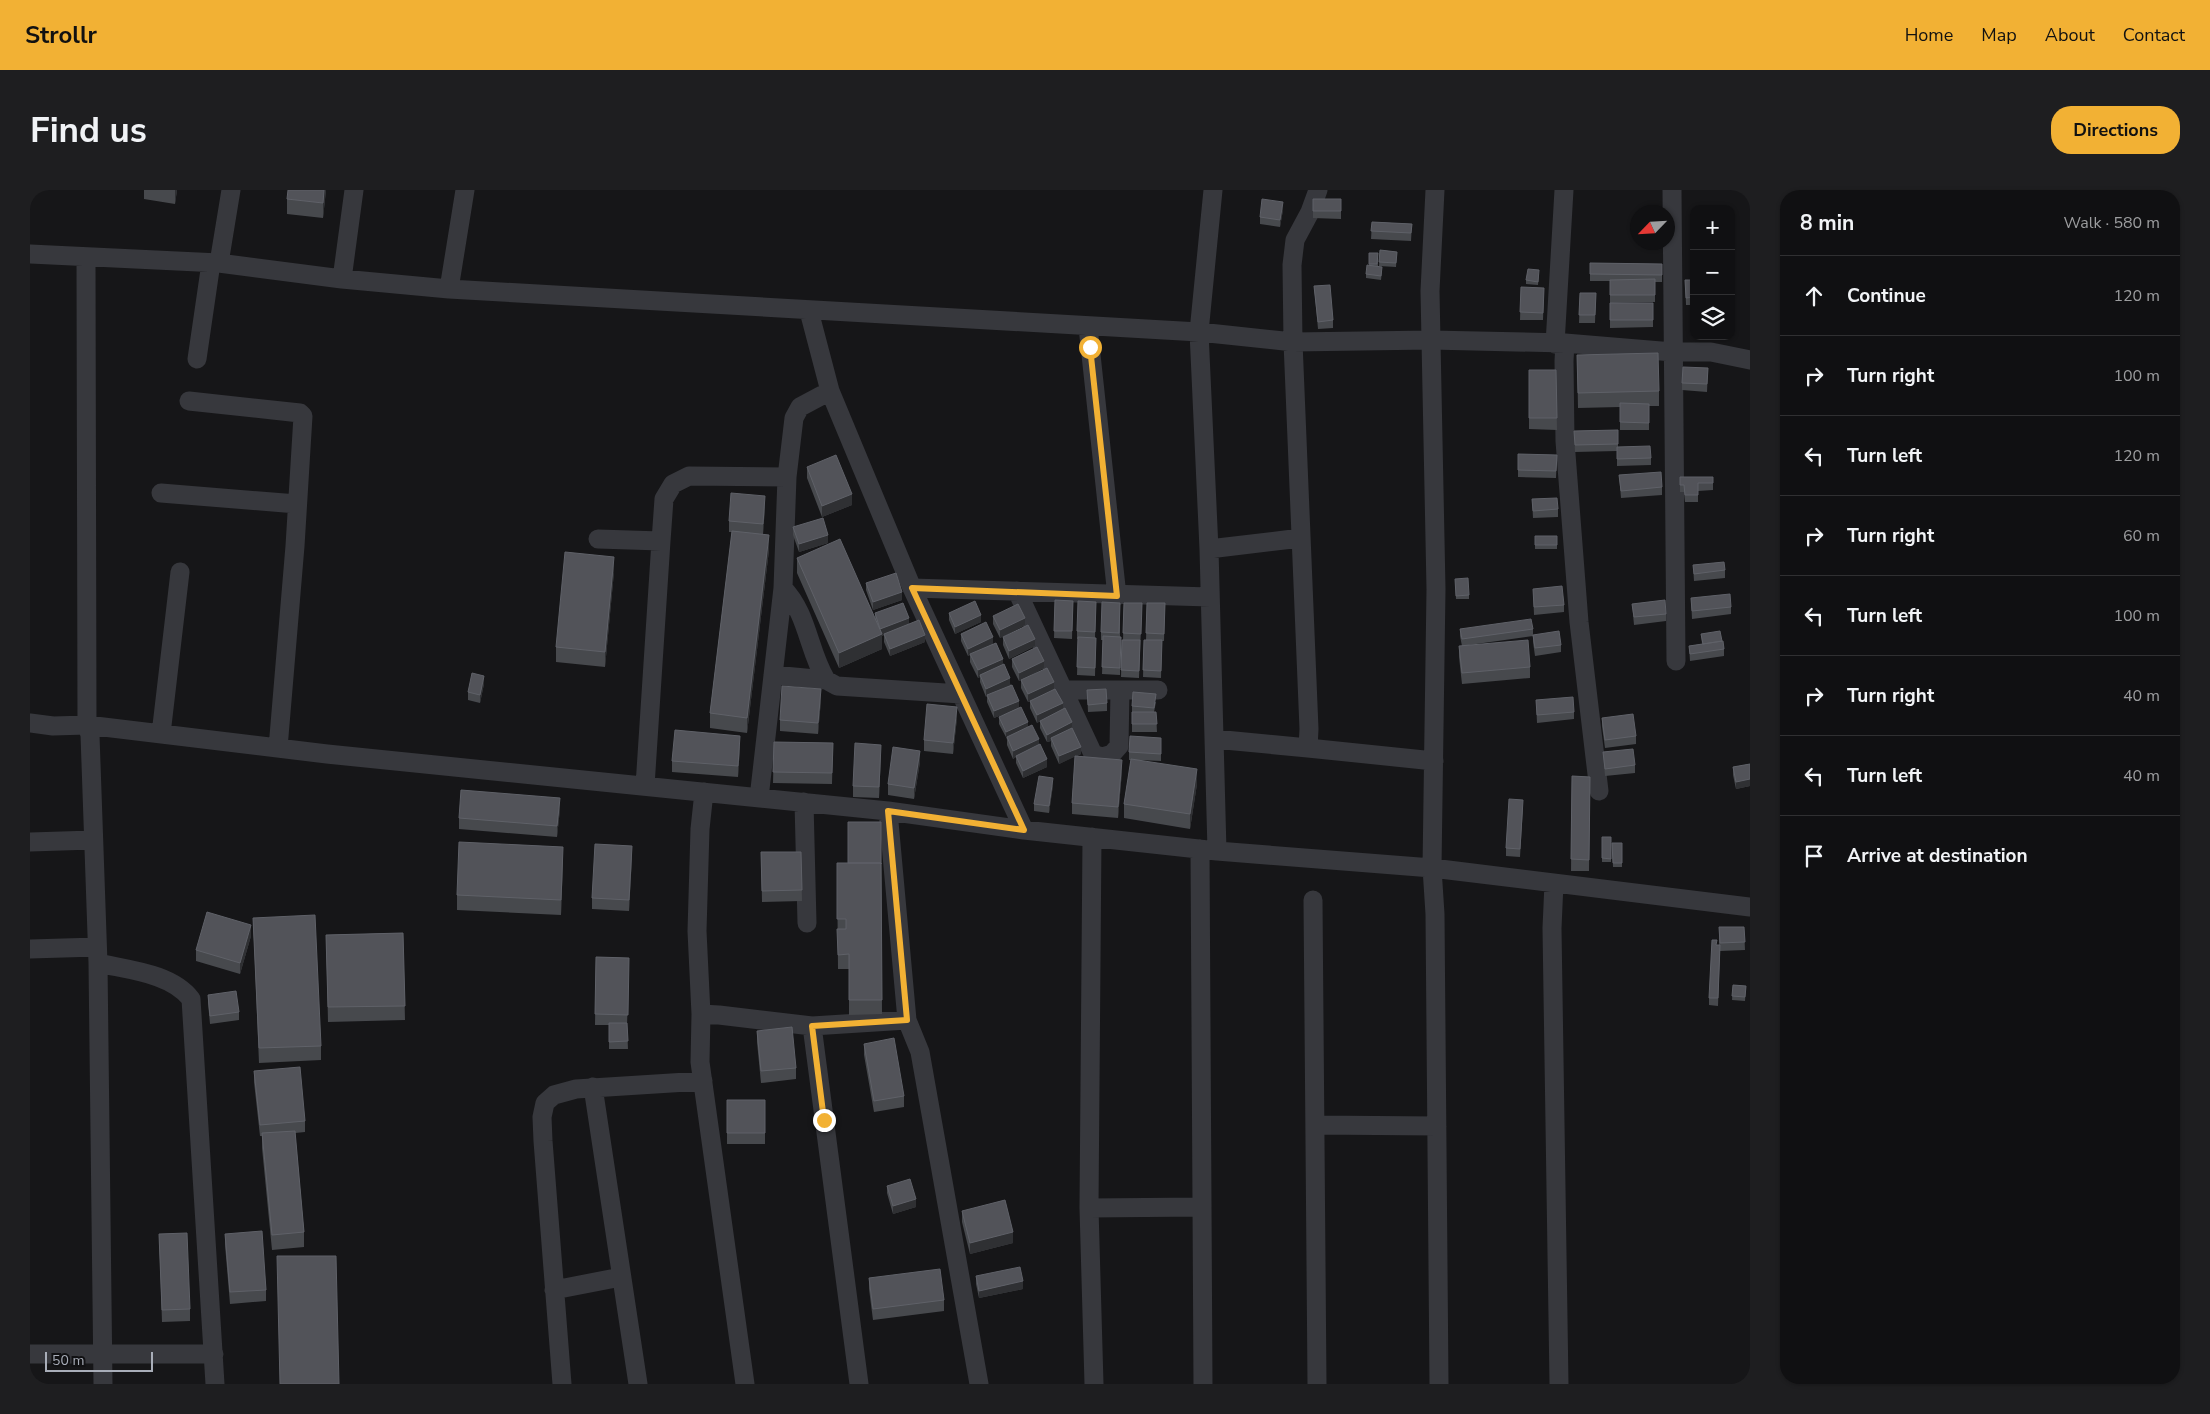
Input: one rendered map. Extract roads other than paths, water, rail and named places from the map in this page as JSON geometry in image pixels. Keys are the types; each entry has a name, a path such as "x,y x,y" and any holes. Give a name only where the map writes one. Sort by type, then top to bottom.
{"street":[{"path":"197,359 231,190"},
{"path":"342,279 354,190"},
{"path":"449,289 465,190"},
{"path":"1203,1384 1202,1207 1209,850 1214,739 1209,549 1199,332 1213,190"},
{"path":"1308,748 1310,729 1293,342 1292,265 1295,240 1310,212 1318,190"},
{"path":"1435,190 1430,291 1430,340 1436,589 1432,868 1435,914 1439,1384"},
{"path":"1564,190 1560,343 1578,622 1599,791"},
{"path":"1672,190 1676,661"},
{"path":"30,254 215,263 342,279 449,289 1199,332 1293,342 1430,340 1560,343 1673,352 1711,352 1750,360"},
{"path":"86,257 87,726 90,735 97,955 104,1384"},
{"path":"809,311 830,391 912,588 1024,830"},
{"path":"1088,327 1117,596"},
{"path":"759,798 783,588 787,477 794,418 800,407 830,391"},
{"path":"189,401 300,413 303,419 278,748"},
{"path":"645,786 664,499 674,484 689,476 787,477"},
{"path":"161,493 297,504"},
{"path":"1209,549 1301,538"},
{"path":"598,539 661,540"},
{"path":"161,734 180,572"},
{"path":"783,588 802,616 826,680"},
{"path":"912,588 1117,596 1210,597"},
{"path":"1017,591 1093,754 1102,757 1112,754 1119,746 1120,690"},
{"path":"773,675 826,680 837,686 961,694"},
{"path":"1062,690 1158,690"},
{"path":"30,723 53,726 87,726 278,748 888,811 1024,830 1209,850 1432,868 1750,907"},
{"path":"1214,739 1434,761"},
{"path":"704,792 700,828 697,931 701,1014 700,1062 745,1384"},
{"path":"804,802 807,923"},
{"path":"888,811 907,1020 920,1052 978,1384"},
{"path":"1092,837 1090,1208 1094,1384"},
{"path":"30,842 93,840"},
{"path":"1554,883 1552,928 1559,1384"},
{"path":"1313,900 1317,1384"},
{"path":"30,949 97,955 170,982 183,989 191,999 215,1384"},
{"path":"701,1014 812,1026 907,1020"},
{"path":"812,1026 859,1384"},
{"path":"562,1384 542,1117 545,1103 554,1095 565,1091 703,1081"},
{"path":"593,1088 638,1384"},
{"path":"1315,1125 1437,1126"},
{"path":"1090,1208 1202,1207"},
{"path":"554,1290 621,1277"},
{"path":"30,1354 214,1354"}]}
